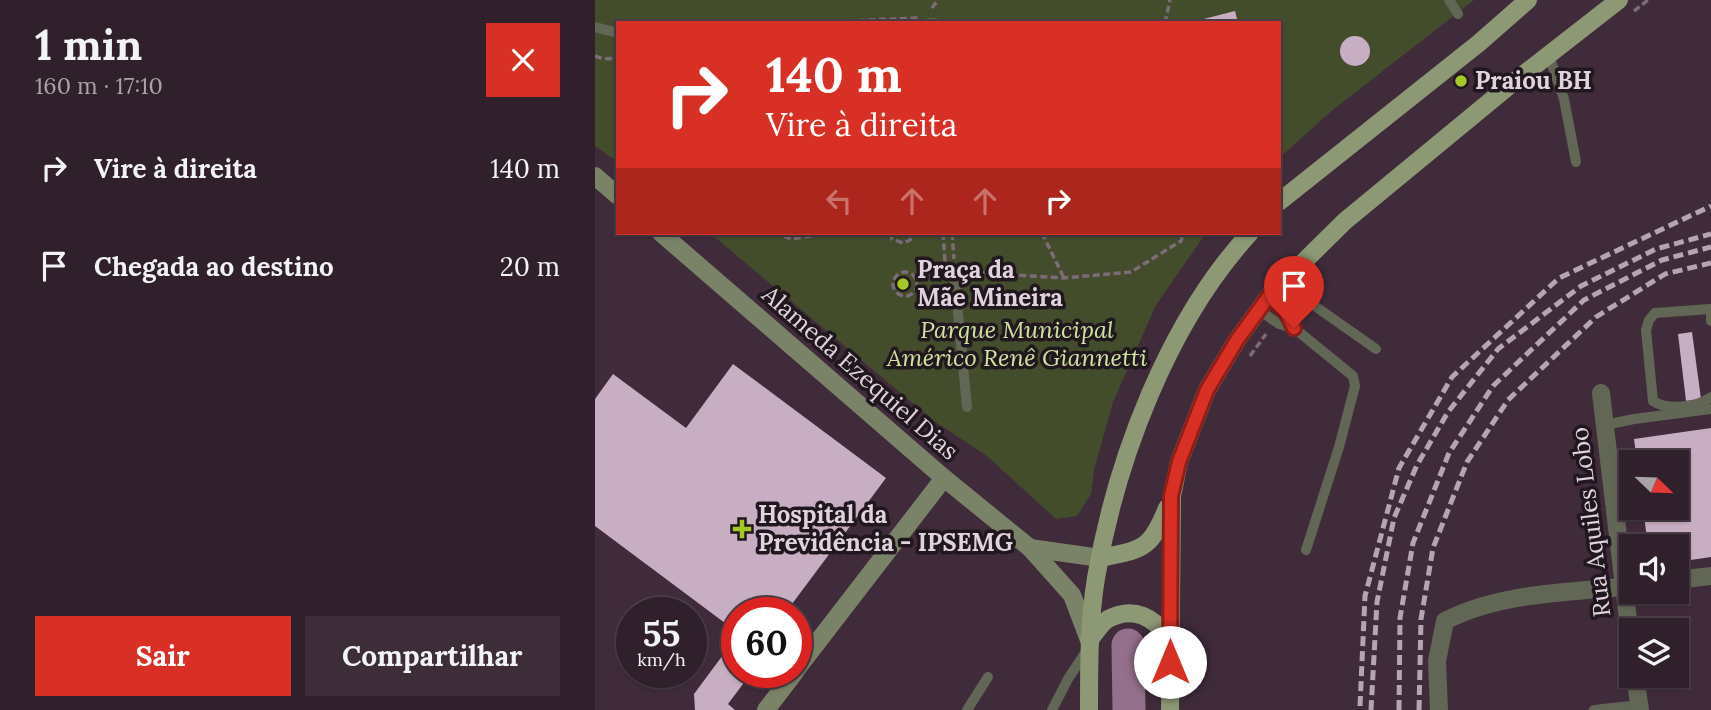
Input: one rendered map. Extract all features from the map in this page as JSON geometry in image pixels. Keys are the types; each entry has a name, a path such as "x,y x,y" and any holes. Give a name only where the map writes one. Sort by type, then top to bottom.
{"main road":[{"path":"1281,200 1479,43 1528,0"},
{"path":"1100,558 1146,546 1157,533 1171,496 1179,462 1207,390 1237,340 1264,303 1286,279 1345,220 1549,56 1623,8"},
{"path":"1089,710 1089,643 1100,558 1127,457 1156,382 1196,307 1249,235"},
{"path":"1170,710 1171,496"},
{"path":"1089,643 1106,620 1131,612 1154,619 1170,638"}],"street":[{"path":"595,176 616,194"},
{"name":"Alameda Ezequiel Dias","path":"663,235 944,478 1030,548 1072,595 1089,643"},
{"name":"Rua Aquiles Lobo","path":"1601,393 1620,534"},
{"path":"812,650 944,478"},
{"path":"1030,548 1100,558"},
{"path":"1689,579 1711,576"},
{"path":"1439,710 1437,661 1445,621 1468,609 1525,598 1619,587"},
{"path":"766,710 783,688"},
{"path":"1637,688 1640,707"}],"lane":[{"path":"1450,0 1458,14"},
{"path":"595,27 616,32"},
{"path":"1549,56 1564,99 1576,162"},
{"path":"954,271 967,407"},
{"path":"1286,279 1302,297 1376,349"},
{"path":"1264,303 1275,321 1294,328 1343,366 1353,376 1355,386 1339,447 1306,550"},
{"path":"1264,303 1286,312 1294,328"},
{"path":"1711,321 1710,309 1655,313 1646,330 1653,401 1659,405 1690,405 1702,403 1711,397"},
{"path":"1605,425 1711,409"},
{"path":"1052,710 1089,643"},
{"path":"967,710 988,677"},
{"path":"1594,710 1640,707"}],"path":[{"path":"839,21 926,17 939,0"},
{"path":"1165,21 1170,0"},
{"path":"1623,8 1648,0"},
{"path":"595,56 603,59 616,58"},
{"path":"780,235 792,239 817,235"},
{"path":"891,235 892,239 903,243 910,240 912,235"},
{"path":"951,235 954,271"},
{"path":"1043,235 1064,278"},
{"path":"914,277 915,289 909,295 901,295 895,291 893,284 898,274 908,273 914,277 946,270 1064,278 1131,272 1181,241 1183,235"},
{"path":"1244,365 1275,321"}],"green space":[{"path":"595,0 1474,0 1334,109 1281,156 1281,21 616,21 616,161 595,146"},
{"name":"Parque Municipal Américo Renê Giannetti","path":"712,235 1205,235 1156,305 1113,402 1094,470 1091,494 1077,516 1056,519 987,456 934,421"}],"building":[{"path":"1235,11 1238,21 1196,21"},
{"path":"1355,36 1366,40 1370,51 1366,62 1355,66 1344,62 1340,51 1344,40"},
{"path":"1692,332 1701,399 1686,401 1678,334"},
{"name":"Hospital da Previdência - IPSEMG","path":"733,364 886,478 797,597 721,597 721,620 707,610 707,597 690,597 595,526 595,399 613,374 686,428"},
{"path":"1711,428 1711,557 1689,560 1689,534 1646,534 1645,520 1689,520 1689,450 1635,450 1634,439"},
{"path":"721,658 721,688 740,688 728,704 735,710 695,710 694,694 698,688 707,688 707,676"}],"waterway":[{"path":"1128,645 1129,710"}],"railway":[{"path":"1360,706 1365,596 1399,468 1452,377 1559,278 1711,206"},
{"path":"1371,710 1377,602 1394,518 1417,465 1448,412 1498,349 1581,286 1656,249 1711,234"},
{"path":"1399,710 1400,618 1413,543 1449,453 1493,386 1584,300 1662,260 1711,247"},
{"path":"1419,710 1421,619 1433,548 1467,462 1508,400 1596,317 1665,274 1711,263"}],"place":[{"name":"Praiou BH","path":"1461,81"},
{"name":"Praça da Mãe Mineira","path":"903,284"},
{"name":"Hospital da Previdência - IPSEMG","path":"742,529"}],"route":[{"path":"1170,662 1171,496 1179,462 1207,390 1237,340 1269,296 1286,312 1294,328"}]}
